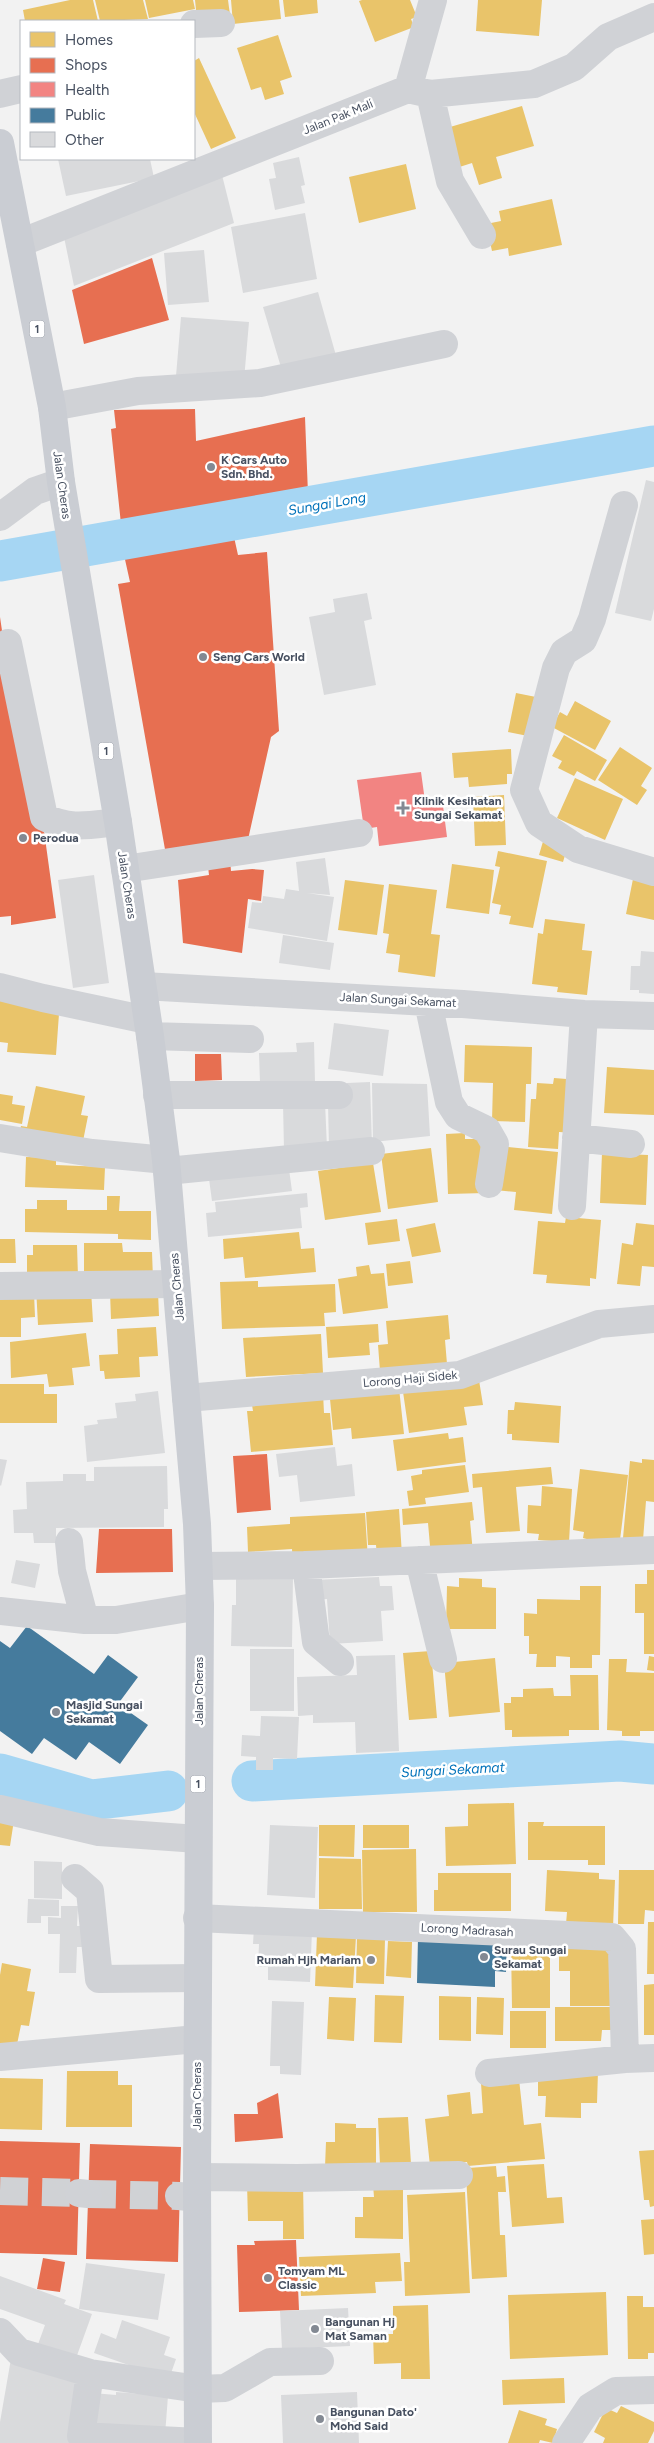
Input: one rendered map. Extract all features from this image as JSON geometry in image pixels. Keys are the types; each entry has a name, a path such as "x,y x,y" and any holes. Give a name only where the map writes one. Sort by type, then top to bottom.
{"main road":[{"name":"Jalan Cheras","path":"0,143 52,407 66,516 118,822 143,986 166,1165 199,1566 197,2039 191,2190 198,2442"}],"street":[{"path":"433,0 419,91 450,182 482,235"},
{"name":"Jalan Pak Mali","path":"20,243 419,91 534,84 574,67 608,37 654,17"},
{"path":"195,24 221,23"},
{"path":"0,94 20,89"},
{"path":"52,407 138,391 260,383 444,344"},
{"path":"0,517 35,491 61,482"},
{"path":"624,505 589,626 583,640 564,652 556,668 524,790 539,823 578,849 654,872"},
{"path":"8,643 44,817 61,825 86,826 118,822"},
{"path":"125,869 359,833"},
{"name":"Jalan Sungai Sekamat","path":"143,986 428,1002 584,1014 654,1016"},
{"path":"0,987 149,1028 250,1039"},
{"path":"428,1002 449,1102 458,1116 487,1130 495,1144 489,1184"},
{"path":"572,1206 584,1014"},
{"path":"157,1095 339,1095"},
{"path":"0,1138 166,1165 371,1151"},
{"path":"576,1138 631,1144"},
{"path":"0,1286 176,1284"},
{"name":"Lorong Haji Sidek","path":"186,1398 460,1376 598,1324 654,1319"},
{"path":"69,1542 72,1571 85,1620"},
{"path":"199,1566 306,1565 654,1550"},
{"path":"420,1560 443,1659"},
{"path":"306,1565 316,1642 340,1662"},
{"path":"0,1611 85,1620 116,1620 200,1606"},
{"path":"0,1809 99,1832 198,1839"},
{"path":"75,1878 90,1891 99,1980 197,1978"},
{"name":"Lorong Madrasah","path":"197,1918 612,1937 622,1949 625,2059"},
{"path":"0,2057 197,2039"},
{"path":"489,2073 625,2059 654,2058"},
{"path":"191,2190 297,2178 460,2175"},
{"path":"0,2332 19,2352 90,2373 198,2388 225,2388 270,2362 320,2361"},
{"path":"90,2373 81,2436 198,2442"},
{"path":"566,2443 590,2407 616,2391 654,2390"}],"building: Homes":[{"path":"70,0 93,0 98,20 25,20 23,10"},
{"path":"95,0 143,0 148,19 124,20 100,20"},
{"path":"145,0 193,0 195,9 149,18"},
{"path":"195,0 228,0 230,15 197,19"},
{"path":"231,0 279,0 281,19 233,24"},
{"path":"283,0 317,0 318,13 285,17"},
{"path":"410,0 417,17 411,19 414,27 375,42 359,1"},
{"path":"478,0 542,0 539,36 476,31"},
{"path":"278,35 292,77 280,81 284,94 265,100 261,87 251,90 237,48"},
{"path":"199,58 236,138 211,149 195,114 195,60"},
{"path":"522,106 534,146 496,157 502,178 479,185 472,163 450,170 450,127"},
{"path":"406,164 416,209 359,223 349,177"},
{"path":"552,199 562,245 509,256 508,248 492,251 486,224 501,221 499,211"},
{"path":"516,693 541,698 533,737 508,732"},
{"path":"575,701 611,721 595,750 552,727 560,712 567,716"},
{"path":"564,735 607,760 595,781 577,771 574,776 558,768 562,761 552,756"},
{"path":"620,747 652,768 641,786 647,790 637,805 598,780"},
{"path":"511,749 512,774 507,774 507,784 469,787 468,777 454,778 452,753"},
{"path":"575,778 623,799 605,840 557,818"},
{"path":"504,795 506,845 475,846 473,797"},
{"path":"547,828 571,835 563,862 539,855"},
{"path":"498,851 547,861 533,928 509,924 511,916 499,914 501,905 492,903 500,867 495,866"},
{"path":"452,864 494,870 489,914 446,908"},
{"path":"633,879 654,883 654,920 626,914"},
{"path":"345,880 384,885 377,935 338,930"},
{"path":"389,884 437,890 431,934 440,935 435,977 398,972 400,955 386,953 389,934 383,933"},
{"path":"545,919 585,924 582,950 592,951 587,995 557,992 558,987 532,984 538,933 543,934"},
{"path":"0,998 59,1014 56,1055 7,1052 8,1043 0,1042"},
{"path":"465,1045 532,1047 531,1084 526,1084 525,1122 492,1121 493,1083 464,1082"},
{"path":"607,1067 654,1070 654,1115 604,1113"},
{"path":"554,1078 579,1080 577,1133 559,1132 558,1149 528,1147 531,1099 536,1099 537,1083 553,1084"},
{"path":"36,1086 85,1096 81,1115 88,1116 82,1146 18,1137 21,1126 27,1127"},
{"path":"0,1094 13,1096 12,1104 25,1106 22,1124 0,1120"},
{"path":"465,1133 465,1139 484,1139 485,1193 448,1194 446,1134"},
{"path":"499,1146 558,1152 552,1214 514,1210 516,1192 495,1190"},
{"path":"431,1148 438,1202 388,1209 381,1154"},
{"path":"602,1153 648,1155 646,1205 600,1203"},
{"path":"26,1157 56,1158 56,1165 105,1167 104,1190 25,1187"},
{"path":"373,1163 381,1212 325,1220 318,1171"},
{"path":"107,1196 120,1196 119,1211 151,1211 151,1240 118,1239 118,1234 25,1232 25,1209 37,1209 37,1200 67,1200 67,1210 107,1210"},
{"path":"566,1217 601,1220 596,1279 590,1278 590,1286 546,1283 547,1275 533,1274 538,1221 565,1223"},
{"path":"397,1219 400,1241 368,1245 365,1223"},
{"path":"435,1223 441,1252 412,1257 406,1229"},
{"path":"636,1223 654,1225 654,1267 642,1266 640,1286 617,1284 622,1243 633,1245"},
{"path":"299,1232 301,1249 314,1248 316,1272 245,1278 243,1257 224,1259 223,1239"},
{"path":"0,1239 15,1239 16,1263 0,1263"},
{"path":"84,1243 122,1243 123,1252 152,1252 153,1279 84,1279"},
{"path":"33,1245 77,1245 78,1277 27,1278 27,1255 33,1255"},
{"path":"410,1261 413,1283 388,1286 386,1264"},
{"path":"369,1265 371,1274 384,1273 388,1308 343,1314 338,1279 357,1276 356,1267"},
{"path":"258,1281 258,1287 335,1284 336,1312 324,1313 325,1326 222,1329 220,1282"},
{"path":"36,1287 91,1290 93,1322 38,1325"},
{"path":"0,1289 34,1293 35,1317 21,1318 21,1337 0,1337"},
{"path":"110,1292 158,1292 159,1316 111,1319"},
{"path":"448,1315 450,1339 445,1340 447,1364 380,1371 378,1345 388,1344 386,1321"},
{"path":"378,1324 379,1342 369,1343 370,1355 328,1358 326,1327"},
{"path":"156,1327 158,1356 139,1357 140,1377 105,1379 104,1371 100,1371 99,1355 118,1354 117,1329"},
{"path":"86,1333 90,1366 72,1368 74,1385 49,1387 47,1374 11,1378 10,1342"},
{"path":"321,1334 323,1373 246,1377 243,1338"},
{"path":"479,1380 483,1405 464,1407 467,1425 409,1433 402,1385"},
{"path":"0,1384 44,1384 44,1394 57,1394 57,1423 0,1423"},
{"path":"399,1388 404,1434 352,1439 351,1428 333,1430 330,1399"},
{"path":"323,1393 324,1413 330,1413 333,1445 251,1452 247,1411 253,1411 251,1399"},
{"path":"515,1402 561,1406 559,1443 512,1440 512,1434 507,1434 508,1410 514,1410"},
{"path":"448,1433 449,1439 463,1437 466,1462 397,1471 393,1440"},
{"path":"642,1459 654,1460 654,1502 646,1501 643,1540 623,1538 630,1461 642,1463"},
{"path":"465,1465 469,1492 425,1498 426,1504 409,1506 407,1491 413,1490 411,1476 422,1474 422,1470"},
{"path":"551,1467 553,1484 516,1487 520,1531 486,1533 482,1487 473,1488 472,1474"},
{"path":"580,1469 628,1475 619,1548 583,1538 584,1532 573,1530"},
{"path":"542,1486 572,1489 569,1542 538,1540 539,1534 527,1533 528,1505 541,1506"},
{"path":"472,1502 474,1520 470,1521 473,1553 431,1557 428,1523 403,1525 402,1509"},
{"path":"399,1509 402,1555 377,1557 376,1545 368,1545 366,1512"},
{"path":"365,1513 368,1560 293,1565 292,1549 248,1552 247,1527 290,1524 290,1517"},
{"path":"647,1570 654,1570 654,1654 644,1654 644,1613 635,1613 635,1584 647,1584"},
{"path":"459,1578 482,1579 482,1587 496,1588 496,1629 446,1629 447,1586 459,1587"},
{"path":"580,1586 601,1586 600,1655 592,1655 592,1668 570,1668 570,1657 556,1656 556,1667 536,1667 537,1654 529,1654 529,1636 524,1636 524,1613 537,1614 537,1599 580,1600"},
{"path":"431,1651 437,1718 409,1720 403,1653"},
{"path":"649,1656 654,1657 654,1671 647,1670"},
{"path":"495,1658 500,1712 449,1717 444,1663"},
{"path":"609,1659 627,1659 626,1672 654,1673 654,1731 640,1731 640,1736 622,1736 622,1731 607,1730"},
{"path":"570,1675 598,1675 599,1730 569,1730 569,1736 512,1737 512,1730 505,1730 504,1703 511,1703 511,1697 523,1697 523,1689 553,1688 554,1696 571,1696"},
{"path":"514,1803 516,1864 446,1866 445,1827 468,1826 468,1804"},
{"path":"0,1818 14,1820 10,1846 0,1845"},
{"path":"528,1822 544,1822 543,1826 605,1826 605,1865 588,1865 588,1860 528,1860"},
{"path":"319,1825 355,1825 354,1857 319,1856"},
{"path":"363,1825 409,1825 409,1848 363,1848"},
{"path":"416,1849 417,1912 363,1912 362,1850"},
{"path":"319,1858 361,1859 362,1909 319,1909"},
{"path":"547,1870 599,1873 599,1879 615,1880 613,1927 566,1924 567,1912 545,1911"},
{"path":"619,1870 654,1870 654,1911 645,1910 644,1924 618,1924"},
{"path":"438,1873 511,1873 511,1911 434,1911 434,1890 438,1890"},
{"path":"648,1922 654,1922 654,1974 647,1974"},
{"path":"317,1934 356,1936 353,1988 315,1986"},
{"name":"Rumah Hjh Mariam","path":"357,1937 385,1938 384,1984 356,1983"},
{"path":"388,1941 412,1942 411,1978 386,1976"},
{"path":"559,1942 614,1942 614,2006 570,2006 570,1971 559,1971"},
{"path":"550,1943 550,2008 512,2008 511,1944"},
{"path":"2,1963 31,1969 27,1991 35,1992 29,2026 21,2025 15,2054 0,2051 0,1975"},
{"path":"654,1984 654,2035 644,2035 644,1985"},
{"path":"375,1995 404,1996 402,2043 374,2042"},
{"path":"439,1996 471,1997 471,2041 439,2040"},
{"path":"329,1997 356,1998 354,2041 327,2039"},
{"path":"477,1997 504,1998 503,2035 476,2034"},
{"path":"555,2007 614,2007 614,2030 602,2030 601,2041 555,2041"},
{"path":"510,2011 546,2011 546,2048 510,2048"},
{"path":"67,2071 118,2071 118,2085 132,2085 132,2127 66,2127"},
{"path":"598,2071 597,2103 581,2103 581,2118 545,2117 546,2096 538,2096 538,2079"},
{"path":"0,2078 43,2079 42,2130 0,2129"},
{"path":"519,2079 524,2125 541,2123 545,2159 468,2166 467,2162 430,2166 425,2119 449,2116 447,2095 470,2092 472,2114 483,2113 481,2083"},
{"path":"408,2117 411,2164 380,2165 378,2118"},
{"path":"335,2123 356,2124 356,2128 376,2128 376,2167 325,2167 326,2142 335,2142"},
{"path":"654,2150 654,2206 650,2207 649,2200 644,2200 639,2151"},
{"path":"544,2164 547,2198 562,2197 564,2223 512,2227 507,2166"},
{"path":"496,2166 497,2177 505,2176 506,2192 498,2192 500,2235 505,2235 507,2277 472,2279 466,2175 468,2168"},
{"path":"303,2182 304,2239 283,2239 283,2221 248,2221 247,2183"},
{"path":"373,2185 403,2185 403,2239 355,2238 355,2217 363,2217 363,2197 374,2197"},
{"path":"465,2192 470,2293 405,2296 404,2262 410,2262 407,2195"},
{"path":"654,2219 654,2254 644,2255 641,2220"},
{"path":"400,2253 402,2281 375,2282 376,2293 301,2296 299,2257"},
{"path":"606,2292 608,2355 510,2359 508,2295"},
{"path":"627,2296 643,2296 643,2307 654,2307 654,2353 648,2353 648,2359 628,2359"},
{"path":"428,2305 430,2379 401,2379 401,2363 374,2364 373,2334 393,2334 393,2306"},
{"path":"564,2378 565,2403 503,2405 502,2380"},
{"path":"621,2406 654,2422 654,2431 648,2443 603,2443 605,2438 594,2432 606,2408 617,2413"},
{"path":"519,2410 547,2419 545,2425 557,2429 553,2443 540,2440 539,2443 508,2443"}],"building: Shops":[{"path":"152,258 169,320 84,344 72,290"},
{"name":"K Cars Auto Sdn. Bhd.","path":"195,409 196,441 305,417 308,494 121,524 111,429 116,428 114,410"},
{"name":"Seng Cars World","path":"234,537 238,555 267,552 279,731 271,737 247,844 229,847 231,871 264,870 261,901 248,899 242,953 183,943 178,880 209,875 206,850 166,855 118,584 130,582 124,555"},
{"name":"Perodua","path":"0,617 21,760 34,758 56,918 11,925 11,916 0,917"},
{"path":"195,1054 221,1054 222,1080 195,1081"},
{"path":"267,1454 271,1510 237,1513 233,1456"},
{"path":"99,1529 172,1529 173,1572 96,1573"},
{"path":"278,2093 283,2138 235,2142 234,2114 258,2114 257,2103"},
{"path":"0,2141 80,2143 77,2255 0,2253"},
{"path":"90,2144 181,2147 178,2262 86,2259"},
{"name":"Tomyam ML Classic","path":"296,2240 299,2310 239,2312 237,2245 255,2245 254,2241"},
{"path":"43,2258 65,2262 60,2292 37,2289"}],"building: Health":[{"path":"421,772 425,801 442,798 447,837 379,846 377,827 364,829 357,780"}],"building: Public":[{"path":"27,1626 94,1674 108,1655 138,1677 118,1704 148,1725 120,1764 89,1742 76,1760 44,1738 32,1754 0,1731 0,1641 10,1648"},
{"path":"507,1937 506,1972 495,1971 495,1987 417,1983 418,1938"}],"building: Other":[{"path":"299,157 305,185 301,186 305,203 275,210 269,179 276,178 273,163"},
{"path":"58,160 150,160 154,178 66,196"},
{"path":"221,171 234,223 74,286 64,237"},
{"path":"305,213 317,279 243,293 231,227"},
{"path":"204,250 209,302 168,305 164,253"},
{"path":"318,292 337,359 283,374 263,307"},
{"path":"181,317 249,322 244,380 176,376"},
{"path":"646,480 654,482 654,609 651,621 615,613"},
{"path":"367,593 372,619 364,621 376,685 324,695 309,617 335,612 333,599"},
{"path":"325,858 330,895 307,893 334,897 327,941 248,928 252,902 262,903 263,896 284,899 286,889 299,891 296,862"},
{"path":"94,875 109,983 73,988 58,880"},
{"path":"283,935 334,943 330,970 279,963"},
{"path":"641,951 654,952 654,994 630,990 631,966 640,966"},
{"path":"334,1023 389,1030 383,1076 328,1069"},
{"path":"314,1042 315,1082 260,1083 259,1053 297,1052 296,1043"},
{"path":"370,1082 372,1147 329,1148 328,1103 348,1103 347,1083"},
{"path":"372,1083 427,1084 430,1136 373,1142"},
{"path":"325,1102 327,1148 284,1150 283,1103"},
{"path":"289,1169 292,1191 212,1201 209,1179"},
{"path":"307,1193 308,1207 300,1208 302,1228 208,1237 206,1213 216,1212 215,1202"},
{"path":"158,1391 165,1453 87,1462 84,1426 98,1424 97,1420 117,1418 115,1403 136,1401 135,1394"},
{"path":"335,1447 337,1466 352,1464 355,1496 300,1502 297,1475 279,1477 276,1454"},
{"path":"0,1459 7,1460 1,1486 0,1485"},
{"path":"167,1466 168,1509 164,1509 164,1527 56,1528 56,1543 34,1543 33,1533 14,1533 13,1510 27,1509 26,1482 63,1481 63,1474 86,1474 86,1481 94,1481 94,1467"},
{"path":"16,1560 40,1564 35,1588 11,1583"},
{"path":"236,1576 293,1576 292,1647 231,1646 232,1605 236,1605"},
{"path":"379,1577 380,1586 392,1586 394,1610 381,1611 383,1641 330,1644 327,1599 314,1600 313,1580"},
{"path":"250,1649 294,1649 294,1711 250,1711"},
{"path":"395,1655 399,1751 356,1753 355,1722 313,1723 313,1715 298,1716 297,1677 357,1675 356,1656"},
{"path":"261,1716 299,1717 297,1759 273,1758 273,1770 256,1770 256,1757 241,1756 242,1735 260,1736"},
{"path":"270,1825 318,1827 315,1898 267,1895"},
{"path":"34,1861 62,1862 62,1899 34,1898"},
{"path":"28,1899 59,1900 59,1916 41,1916 41,1923 27,1923"},
{"path":"61,1906 78,1906 77,1926 93,1926 92,1947 77,1947 76,1973 59,1973 60,1934 48,1934 48,1917 61,1918"},
{"path":"254,1927 312,1930 310,1982 268,1980 268,1967 258,1967 259,1944 253,1944"},
{"path":"272,2001 304,2002 301,2075 280,2074 280,2066 270,2066"},
{"path":"86,2263 165,2274 158,2320 79,2309"},
{"path":"0,2276 66,2300 64,2304 92,2314 75,2361 37,2347 45,2325 0,2309"},
{"name":"Bangunan Hj Mat Saman","path":"348,2308 350,2346 282,2349 280,2311"},
{"path":"122,2320 170,2337 164,2355 176,2359 169,2379 94,2353 101,2333 116,2339"},
{"path":"12,2353 85,2373 73,2443 0,2443 0,2422"},
{"path":"116,2392 168,2396 165,2435 91,2430 93,2393 116,2395"},
{"name":"Bangunan Dato' Mohd Said","path":"357,2392 359,2443 283,2443 281,2395"}],"waterway":[{"name":"Sungai Long","path":"0,561 654,446"},
{"name":"Sungai Sekamat","path":"252,1781 620,1761 654,1764"},
{"name":"Sungai Sekamat","path":"0,1774 91,1800 168,1791"}],"tunnel":[{"path":"0,2191 79,2193"},
{"path":"88,2194 179,2196"}],"place":[{"name":"K Cars Auto Sdn. Bhd.","path":"211,467"},
{"name":"Seng Cars World","path":"203,657"},
{"name":"Klinik Kesihatan Sungai Sekamat","path":"403,808"},
{"name":"Perodua","path":"23,838"},
{"name":"Masjid Sungai Sekamat","path":"56,1712"},
{"name":"Surau Sungai Sekamat","path":"484,1957"},
{"name":"Rumah Hjh Mariam","path":"371,1960"},
{"name":"Tomyam ML Classic","path":"268,2278"},
{"name":"Bangunan Hj Mat Saman","path":"315,2329"},
{"name":"Bangunan Dato' Mohd Said","path":"320,2419"}]}
